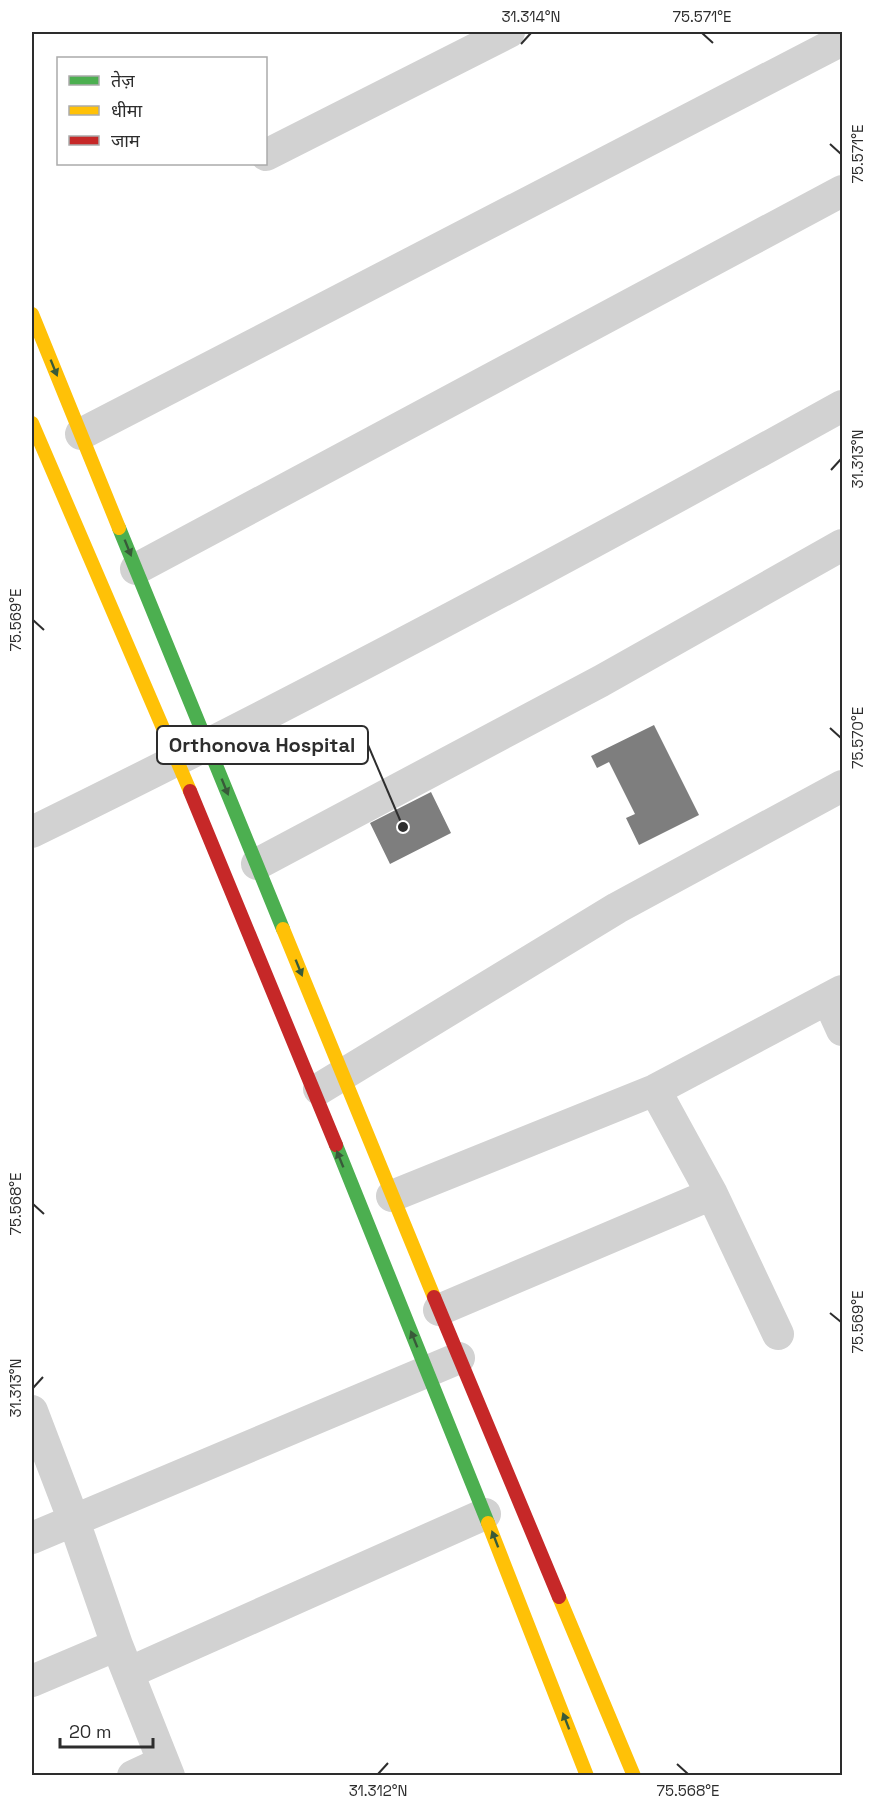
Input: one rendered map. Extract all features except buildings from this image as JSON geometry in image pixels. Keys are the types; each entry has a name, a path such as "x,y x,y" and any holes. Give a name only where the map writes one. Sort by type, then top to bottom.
{"highway":[{"path":"32,314 392,1197 634,1776"},
{"path":"32,423 178,761 485,1514 587,1776"}],"street":[{"path":"267,154 469,41 509,32"},
{"path":"81,434 843,40"},
{"path":"136,569 480,383 843,191"},
{"path":"32,832 178,761 603,538 843,406"},
{"path":"257,864 601,681 843,545"},
{"path":"313,1093 617,908 843,786"},
{"path":"392,1197 655,1090 835,995 843,1030"},
{"path":"655,1090 712,1194 778,1334"},
{"path":"439,1310 712,1194"},
{"path":"32,1538 459,1358"},
{"path":"32,1411 74,1521 122,1659 166,1769 133,1776"},
{"path":"32,1682 122,1659 485,1514"}],"traffic: fast":[{"path":"119,528 283,929"},
{"path":"336,1145 488,1523"}],"traffic: slow":[{"path":"32,314 119,528"},
{"path":"32,423 190,791"},
{"path":"283,929 434,1297"},
{"path":"488,1523 587,1776"},
{"path":"559,1597 634,1776"}],"traffic: jam":[{"path":"190,791 336,1145"},
{"path":"434,1297 559,1597"}],"place":[{"name":"Orthonova Hospital","path":"403,827"}]}
